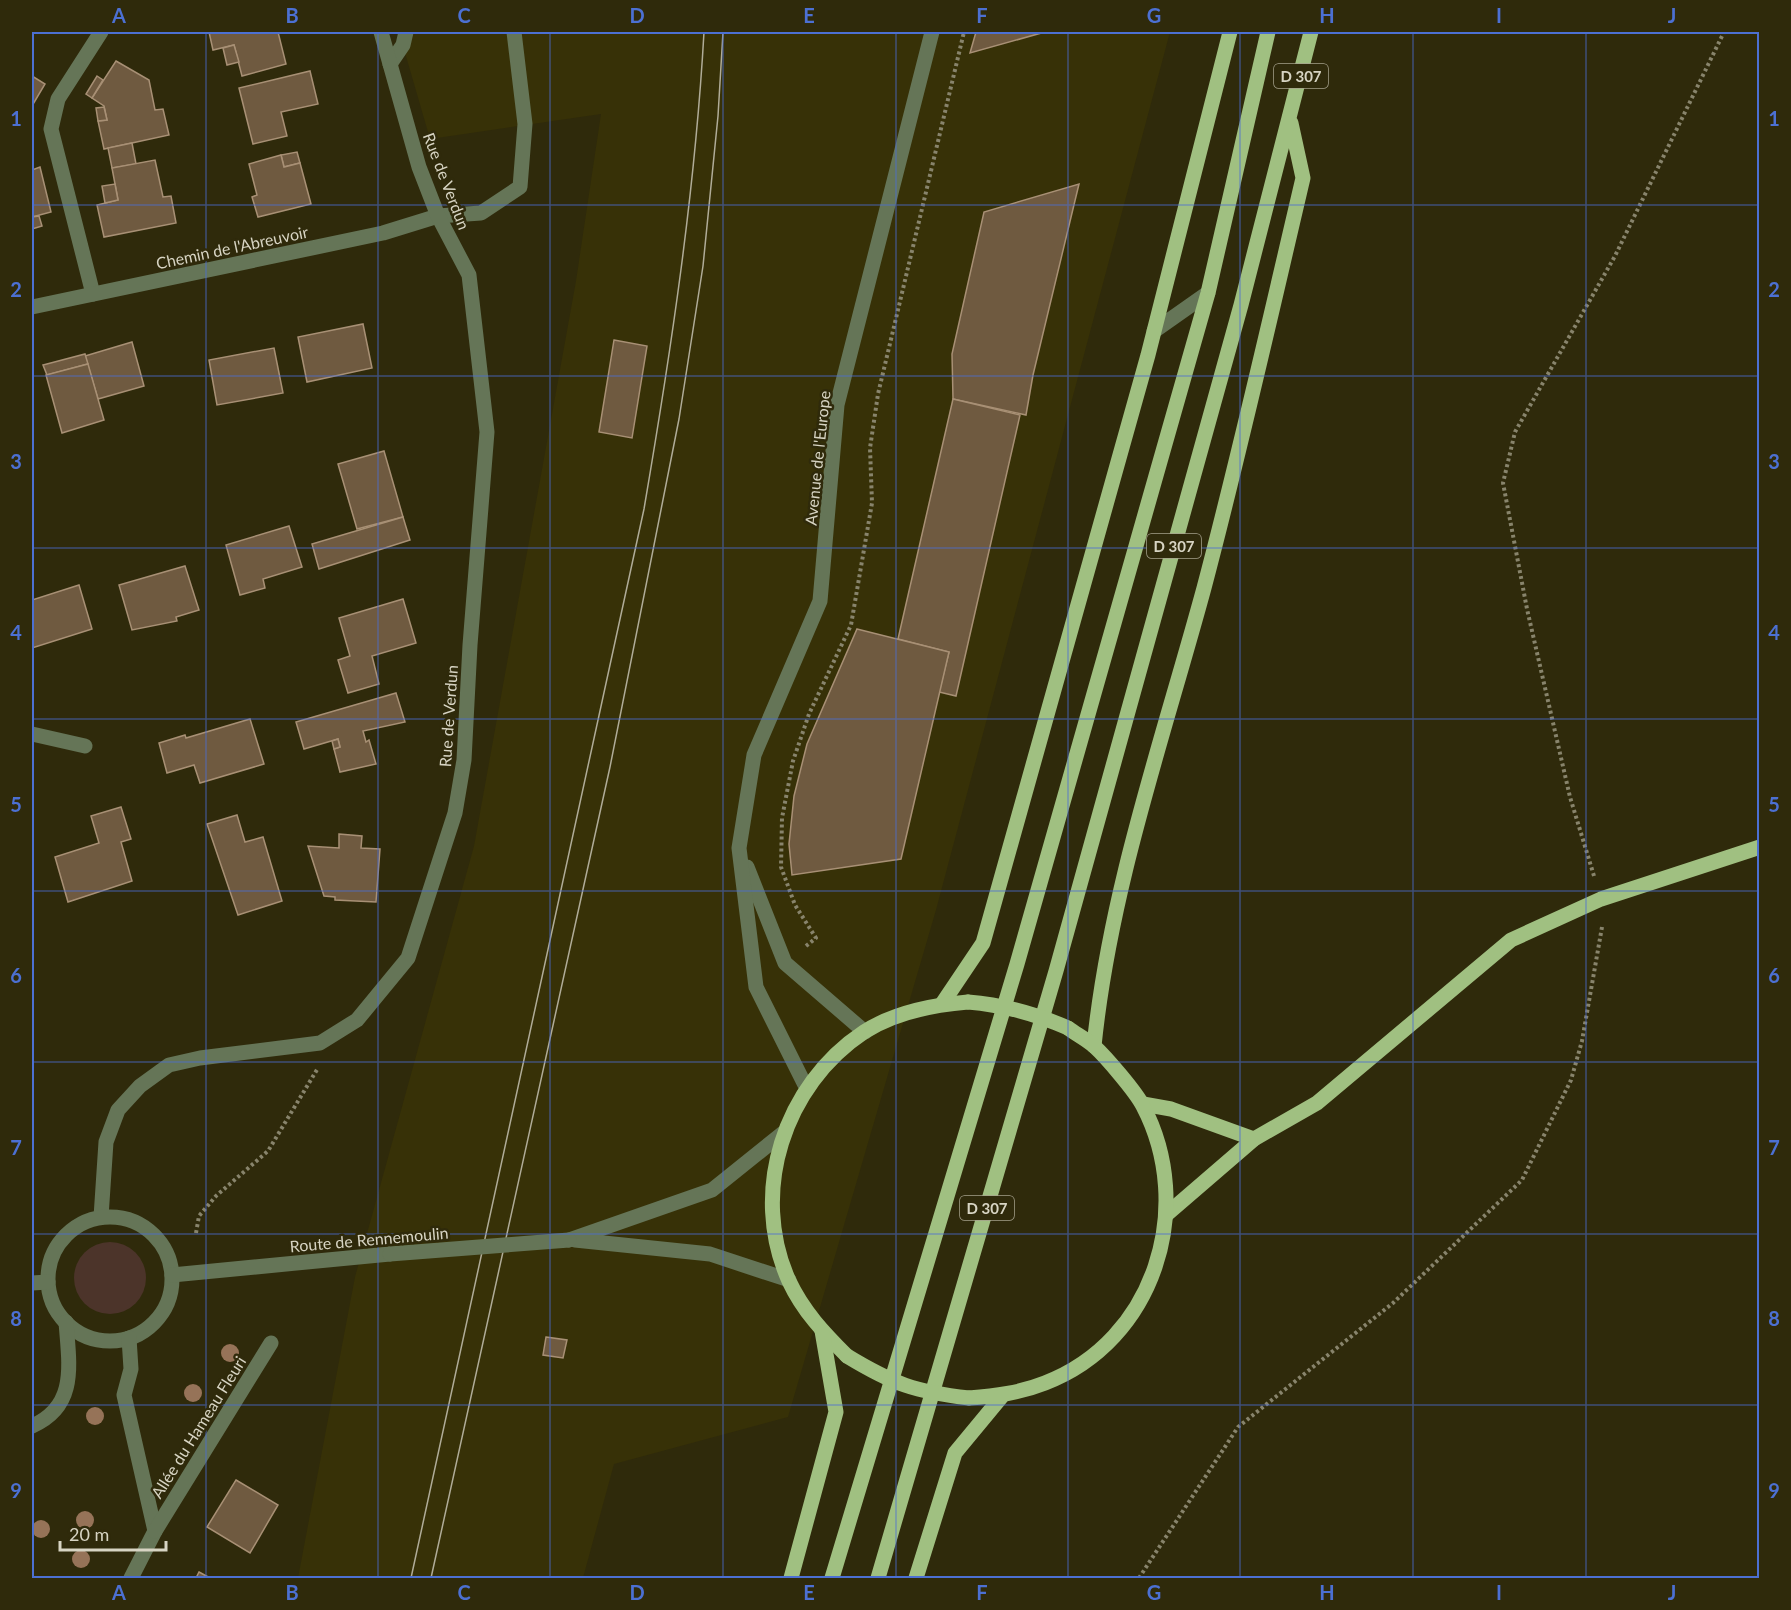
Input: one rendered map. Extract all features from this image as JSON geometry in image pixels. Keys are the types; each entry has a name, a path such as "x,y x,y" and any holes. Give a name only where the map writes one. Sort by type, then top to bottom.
{"main road":[{"path":"942,1004 983,944 1154,331 1230,32"},
{"name":"D 307","path":"832,1578 879,1429 1017,964 1208,293 1268,32"},
{"name":"D 307","path":"878,1578 1056,971 1290,120 1311,32"},
{"name":"D 307","path":"1094,1046 1099,991 1122,881 1204,586 1304,178 1290,120"},
{"path":"1167,1214 1254,1139 1317,1102 1511,940 1601,899 1760,847"},
{"path":"968,1002 1003,1005 1036,1014 1068,1028 1094,1046 1143,1104 1163,1158 1167,1214 1160,1257 1142,1298 1117,1333 1084,1362 1046,1383 1004,1395 969,1398 926,1393 885,1378 847,1356 822,1331 803,1307 789,1280 777,1244 772,1207 774,1170 783,1134 807,1088 832,1057 865,1032 902,1014 942,1004 968,1002"},
{"path":"1143,1104 1172,1110 1254,1139"},
{"path":"791,1578 836,1412 822,1331"},
{"path":"916,1578 955,1453 1004,1395"}],"street":[{"path":"93,294 51,129 58,99 101,32"},
{"name":"Rue de Verdun","path":"101,1217 106,1142 118,1110 140,1086 169,1065 200,1058 320,1043 357,1020 408,958 455,813 465,760 470,657 488,432 469,275 438,216 419,167 381,32"},
{"path":"390,64 403,45 406,32"},
{"name":"Chemin de l'Abreuvoir","path":"32,307 383,233 438,216 481,213 520,187 525,124 514,32"},
{"name":"Avenue de l'Europe","path":"739,848 754,755 820,601 837,405 932,32"},
{"path":"1154,331 1208,293"},
{"path":"32,734 85,746"},
{"path":"739,848 785,963 865,1032"},
{"path":"739,848 756,987 807,1088"},
{"name":"Route de Rennemoulin","path":"569,1240 712,1190 783,1134"},
{"path":"101,1217 121,1217 141,1224 157,1238 168,1255 172,1275 170,1295 162,1314 148,1329 129,1338 112,1341 96,1339 66,1322 57,1310 48,1282 49,1267 62,1239 73,1229 101,1217"},
{"name":"Route de Rennemoulin","path":"172,1275 569,1240 710,1254 789,1280"},
{"path":"32,1283 48,1282"},
{"path":"32,1426 50,1415 64,1398 70,1373 66,1322"},
{"name":"Allée du Hameau Fleuri","path":"129,1338 130,1368 124,1395 155,1531"},
{"name":"Allée du Hameau Fleuri","path":"131,1578 155,1531 271,1343"}],"path":[{"path":"799,952 816,938 795,905 781,867 782,818 793,761 809,714 851,625 872,503 870,448 878,394 964,32"},
{"path":"1139,1578 1238,1426 1394,1303 1522,1180 1571,1080 1582,1041 1602,934 1601,899 1570,797 1527,609 1503,483 1515,432 1615,256 1724,32"},
{"path":"196,1233 199,1216 216,1196 268,1151 336,1033"}],"shaded area":[{"path":"399,32 1170,32 936,910 788,1417 614,1464 583,1578 298,1578 355,1277 474,846 576,281 601,114 430,139"},
{"path":"110,1242 130,1248 140,1258 146,1278 140,1298 130,1308 110,1314 90,1308 80,1298 74,1278 80,1258 90,1248"}],"building":[{"path":"209,32 278,32 286,64 242,76 234,45 213,50"},
{"path":"976,32 1045,32 970,53"},
{"path":"234,45 239,62 227,65 223,48"},
{"path":"116,61 149,80 155,110 163,109 169,135 104,149 98,121 107,120 104,106 92,98"},
{"path":"310,71 318,104 281,112 287,136 253,144 239,88"},
{"path":"32,76 45,84 32,106"},
{"path":"97,76 103,80 92,98 86,94"},
{"path":"104,107 107,120 98,121 96,108"},
{"path":"132,143 136,164 112,168 108,148"},
{"path":"297,152 300,163 284,167 281,155"},
{"path":"281,155 284,167 300,163 311,204 258,217 252,197 257,195 249,164"},
{"path":"155,160 163,197 171,196 176,223 104,237 97,205 118,200 112,168"},
{"path":"40,167 51,212 32,217 32,170"},
{"path":"115,184 118,200 105,203 102,186"},
{"path":"1079,184 1033,375 1026,415 953,399 952,354 984,212"},
{"path":"39,216 42,226 32,229 32,217"},
{"path":"363,324 372,368 307,382 298,337"},
{"path":"614,340 647,346 632,438 599,432"},
{"path":"132,342 144,386 98,399 85,356"},
{"path":"274,348 283,393 217,405 209,360"},
{"path":"85,354 88,364 47,375 43,365"},
{"path":"88,364 104,420 62,433 46,375"},
{"path":"953,399 1020,415 956,696 939,692 949,652 898,639"},
{"path":"384,451 403,517 357,529 338,464"},
{"path":"403,517 410,540 319,569 312,544"},
{"path":"289,526 302,567 263,579 265,588 240,595 226,545"},
{"path":"185,566 199,610 176,617 177,621 132,630 119,585"},
{"path":"79,585 92,629 32,648 32,600"},
{"path":"403,599 416,643 372,656 379,684 348,693 338,660 350,656 339,618"},
{"path":"857,629 949,652 901,859 792,875 789,844 794,796 807,744"},
{"path":"396,693 405,722 363,731 366,742 369,740 376,764 340,772 334,749 340,747 338,739 304,749 296,722"},
{"path":"250,719 264,764 200,783 194,765 167,773 159,743 185,735 186,738"},
{"path":"338,739 340,747 334,749 332,741"},
{"path":"121,807 131,839 121,842 132,881 68,902 55,857 99,843 91,816"},
{"path":"237,815 245,842 263,837 282,901 238,915 207,824"},
{"path":"339,834 362,836 361,848 380,849 376,902 335,900 335,897 324,896 308,846 339,848"},
{"path":"546,1337 567,1340 563,1358 543,1355"},
{"path":"236,1480 278,1505 250,1553 207,1527"},
{"path":"199,1572 210,1578 196,1578"}],"tram line":[{"path":"411,1578 644,509 681,271 695,152 704,32"},
{"path":"431,1578 610,767 679,419 703,266 718,116 723,32"}]}
